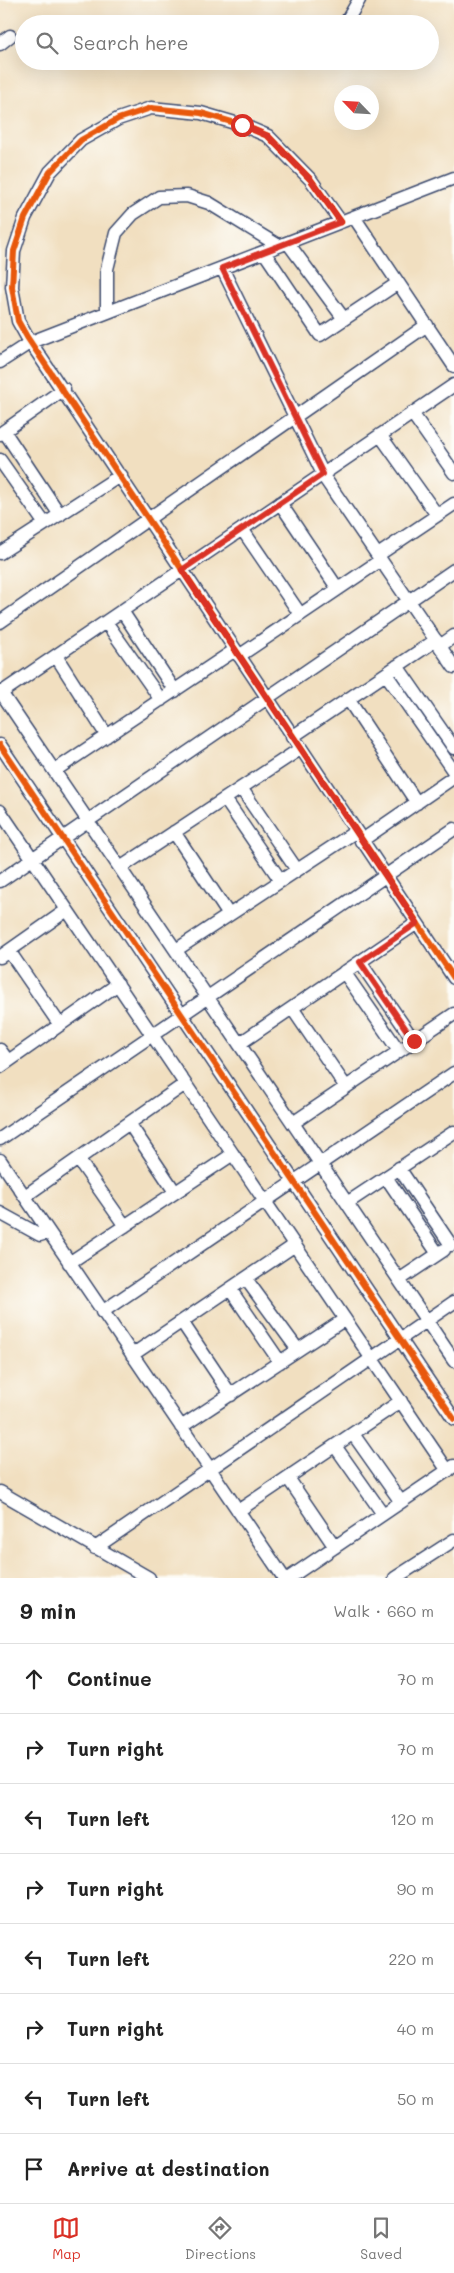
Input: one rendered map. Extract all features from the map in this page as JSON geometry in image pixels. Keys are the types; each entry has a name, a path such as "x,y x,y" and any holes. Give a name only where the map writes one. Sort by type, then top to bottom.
{"street":[{"path":"350,15 359,0"},
{"path":"341,222 311,180 268,136 242,125 201,113 151,108 118,119 80,140 50,172 24,218 14,251 12,287 18,321 31,342 454,978"},
{"path":"0,362 31,342 454,178"},
{"path":"107,312 107,269 116,233 133,214 159,197 187,196 209,203 283,245 344,319"},
{"path":"354,217 454,366"},
{"path":"264,252 320,334 398,283"},
{"path":"222,268 323,474 454,667"},
{"path":"0,622 426,325"},
{"path":"454,385 1,692 454,1361"},
{"path":"60,514 2,432 64,390"},
{"path":"412,413 454,473"},
{"path":"380,435 437,515"},
{"path":"0,460 45,524"},
{"path":"0,553 121,475"},
{"path":"280,503 338,589"},
{"path":"54,771 175,691 338,589 454,504"},
{"path":"242,529 300,614"},
{"path":"0,880 454,570"},
{"path":"122,611 175,691"},
{"path":"106,622 161,700"},
{"path":"292,737 397,666 454,636"},
{"path":"56,656 107,736"},
{"path":"397,666 454,748"},
{"path":"386,674 454,772"},
{"path":"348,699 416,803"},
{"path":"0,745 454,1420"},
{"path":"120,868 300,749"},
{"path":"176,950 297,870 416,803 454,777"},
{"path":"242,788 297,870"},
{"path":"225,799 281,881"},
{"path":"0,811 401,1401 451,1468 290,1578"},
{"path":"0,1139 454,829"},
{"path":"174,832 229,915"},
{"path":"60,1025 4,954 68,910"},
{"path":"239,1044 417,923"},
{"path":"360,962 414,1041"},
{"path":"344,972 399,1051"},
{"path":"0,1050 4,1064 118,984"},
{"path":"292,1008 346,1087"},
{"path":"293,1123 454,1014"},
{"path":"102,1312 264,1200 454,1073"},
{"path":"25,1196 185,1084"},
{"path":"128,1123 175,1192"},
{"path":"347,1202 454,1132"},
{"path":"69,1263 233,1154"},
{"path":"78,1158 125,1226"},
{"path":"0,1160 284,1578"},
{"path":"399,1168 453,1244 399,1280"},
{"path":"386,1177 438,1254"},
{"path":"0,1213 40,1235 49,1232"},
{"path":"132,1355 295,1246"},
{"path":"246,1279 298,1350"},
{"path":"230,1289 280,1362"},
{"path":"95,1548 209,1468 454,1302"},
{"path":"181,1427 345,1319"},
{"path":"182,1322 231,1394"},
{"path":"238,1511 401,1401"},
{"path":"353,1434 401,1502"},
{"path":"335,1446 383,1514"},
{"path":"288,1478 335,1548"},
{"path":"0,1492 149,1578"},
{"path":"396,1578 454,1540"}],"cycle path":[{"path":"341,222 311,180 268,136 242,125 201,113 151,108 118,119 81,140 50,172 25,218 14,251 12,287 18,321 27,337 454,978"},
{"path":"0,745 454,1419"}],"route":[{"path":"242,125 268,136 311,180 341,222 222,268 323,474 182,570 417,923 360,962 414,1041"}]}
